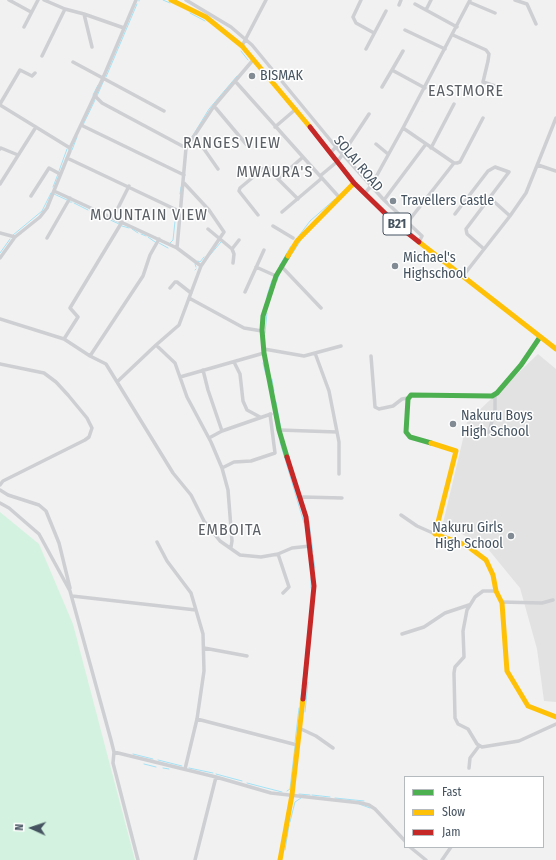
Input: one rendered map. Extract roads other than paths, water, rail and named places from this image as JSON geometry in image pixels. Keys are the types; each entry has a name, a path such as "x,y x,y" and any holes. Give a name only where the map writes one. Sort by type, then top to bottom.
{"main road":[{"name":"SOLAI ROAD","path":"171,0 206,17 242,46 296,109 354,183 395,223 556,349"},
{"path":"280,860 292,795 309,650 313,599 310,546 306,517 279,430 264,351 262,331 263,316 276,276 281,266 307,229 354,183"},
{"path":"540,337 521,365 495,395 489,397 413,394 408,398 406,432 408,436 456,451 435,534 466,545 484,556 493,575 496,591 501,602 507,672 528,706 556,717"}],"street":[{"path":"9,0 31,12"},
{"path":"24,27 38,0"},
{"path":"44,0 65,9 124,28"},
{"path":"0,258 15,237 43,214 54,191 70,148 95,96 136,0"},
{"path":"186,0 231,27 257,51 336,147 384,200 422,236 419,242"},
{"path":"242,46 266,0"},
{"path":"361,0 353,17 356,23 374,32"},
{"path":"399,5 401,0"},
{"path":"426,10 431,0"},
{"path":"515,0 527,4 536,24"},
{"path":"365,193 371,186 425,88 469,1 495,13"},
{"path":"415,4 457,27"},
{"path":"42,56 65,9"},
{"path":"366,49 386,11"},
{"path":"84,14 92,47"},
{"path":"405,30 445,49"},
{"path":"453,35 486,50 489,54 483,82 498,87"},
{"path":"382,88 402,51"},
{"path":"177,248 182,212 186,148 214,106 254,60"},
{"path":"73,62 164,111"},
{"path":"35,73 32,76 20,70 0,105 70,148"},
{"path":"392,70 425,88"},
{"path":"235,81 339,197"},
{"path":"95,96 102,103 186,148"},
{"path":"431,148 454,104"},
{"path":"214,106 246,144"},
{"path":"275,126 296,109"},
{"path":"282,212 338,162 369,114"},
{"path":"407,223 454,163 460,162 483,118"},
{"path":"462,276 510,216 526,192 556,118"},
{"path":"82,125 184,175"},
{"path":"0,184 36,128"},
{"path":"403,128 454,163"},
{"path":"192,138 204,149 218,169"},
{"path":"376,144 388,154"},
{"path":"384,200 426,144"},
{"path":"331,152 336,147"},
{"path":"0,149 1,148 18,155"},
{"path":"278,179 303,157"},
{"path":"67,158 182,212"},
{"path":"538,165 556,171"},
{"path":"455,214 488,170 495,167 506,170 508,174 466,231 467,234 484,249"},
{"path":"31,196 49,168 60,174"},
{"path":"258,215 239,189 264,168 268,168 298,199"},
{"path":"118,381 178,325 200,266 221,239 224,232 209,210 184,183"},
{"path":"113,218 129,186"},
{"path":"54,191 177,248 200,266"},
{"path":"47,238 70,198"},
{"path":"490,198 510,216"},
{"path":"64,339 78,317 70,308 122,222"},
{"path":"273,226 293,238"},
{"path":"208,229 232,249 234,254 233,263"},
{"path":"0,233 15,237"},
{"path":"90,356 144,276 150,255 159,240"},
{"path":"232,249 239,240"},
{"path":"245,292 264,250"},
{"path":"281,266 321,308"},
{"path":"256,267 276,276"},
{"path":"170,288 176,282 191,293"},
{"path":"189,298 244,328 262,331"},
{"path":"0,319 64,339 90,356 106,364 118,381 173,473 191,495 204,521 220,541 231,547 240,555 261,557 278,554 292,548 310,546"},
{"path":"156,345 173,360 187,397 209,438 222,468 228,490 232,541 231,547"},
{"path":"180,377 234,362 264,351 304,356 341,346"},
{"path":"315,353 329,391 337,432 339,474"},
{"path":"371,356 375,407 379,409 393,406 402,399 408,398"},
{"path":"234,362 240,374 243,401 247,410 260,417"},
{"path":"0,364 44,373 56,382 68,395 87,418 92,428 89,437 85,440 3,481 0,485"},
{"path":"203,370 222,431"},
{"path":"489,432 495,410 495,395"},
{"path":"209,438 222,431 276,412"},
{"path":"222,468 234,462 250,461 275,453 270,414"},
{"path":"279,430 337,432"},
{"path":"480,432 503,433"},
{"path":"0,490 8,495 39,505 46,511 59,543 67,570 70,591"},
{"path":"300,500 303,497 342,498"},
{"path":"0,503 10,508 39,534 72,596 114,752 113,763 138,860"},
{"path":"401,516 417,526 435,534"},
{"path":"157,542 167,561 191,593 200,621 204,648 204,671 197,719 185,769"},
{"path":"278,554 289,587 283,593"},
{"path":"402,634 424,627 445,613 469,605 483,591 496,591"},
{"path":"72,596 196,610"},
{"path":"501,602 542,603 553,600"},
{"path":"469,605 463,631 464,657 455,667 454,673 455,718 458,724 468,729 479,746"},
{"path":"204,648 247,656"},
{"path":"197,719 297,745"},
{"path":"479,746 499,746 519,741 556,724"},
{"path":"299,728 316,736 333,748"},
{"path":"469,768 470,758 479,746"},
{"path":"114,752 216,776 272,793 369,805 375,809 404,840"},
{"path":"195,860 216,776"},
{"path":"411,848 426,860"},
{"path":"442,860 451,848"}],"waterway":[{"path":"163,0 170,3"},
{"path":"106,77 137,4"},
{"path":"190,13 205,21"},
{"path":"241,51 248,60"},
{"path":"192,137 209,109 237,76"},
{"path":"97,96 104,80"},
{"path":"93,95 98,85"},
{"path":"83,125 95,100"},
{"path":"72,150 77,137"},
{"path":"59,171 67,149"},
{"path":"53,187 58,174"},
{"path":"180,194 181,187"},
{"path":"13,235 42,211 51,193"},
{"path":"54,194 67,200"},
{"path":"298,237 310,221 335,199"},
{"path":"74,203 88,210"},
{"path":"91,211 119,224"},
{"path":"170,243 173,240 176,212"},
{"path":"122,226 129,228"},
{"path":"132,229 138,233"},
{"path":"141,234 146,236"},
{"path":"148,237 155,242"},
{"path":"0,253 10,239"},
{"path":"292,254 301,240"},
{"path":"210,255 221,242"},
{"path":"159,243 168,248"},
{"path":"280,265 291,246"},
{"path":"198,261 200,262 204,257"},
{"path":"277,281 279,275"},
{"path":"267,296 272,280"},
{"path":"265,333 267,313"},
{"path":"263,363 266,375"},
{"path":"272,379 274,391"},
{"path":"276,402 281,429"},
{"path":"280,442 304,523"},
{"path":"309,521 313,552"},
{"path":"313,555 315,568"},
{"path":"311,577 311,588"},
{"path":"306,650 307,642"},
{"path":"304,670 306,654"},
{"path":"302,686 303,678"},
{"path":"305,712 308,682"},
{"path":"300,704 302,689"},
{"path":"295,742 299,708"},
{"path":"287,791 290,789 295,746"},
{"path":"133,754 153,759"},
{"path":"158,760 182,766"},
{"path":"144,764 156,767"},
{"path":"163,768 169,769"},
{"path":"189,768 213,773"},
{"path":"216,774 242,781"},
{"path":"247,783 282,792"},
{"path":"299,794 310,795"},
{"path":"312,795 330,797"},
{"path":"290,822 295,802 301,798"},
{"path":"335,798 364,801"},
{"path":"359,804 370,808"},
{"path":"285,850 289,825"}],"place":[{"name":"BISMAK","path":"252,76"},
{"name":"Travellers Castle","path":"393,201"},
{"name":"Michael's Highschool","path":"395,266"},
{"name":"Nakuru Boys High School","path":"453,424"},
{"name":"Nakuru Girls High School","path":"511,536"}],"district":[{"name":"EASTMORE","path":"466,92"},
{"name":"RANGES VIEW","path":"232,144"},
{"name":"MWAURA'S","path":"275,173"},
{"name":"MOUNTAIN VIEW","path":"149,216"},
{"name":"EMBOITA","path":"230,531"}]}
